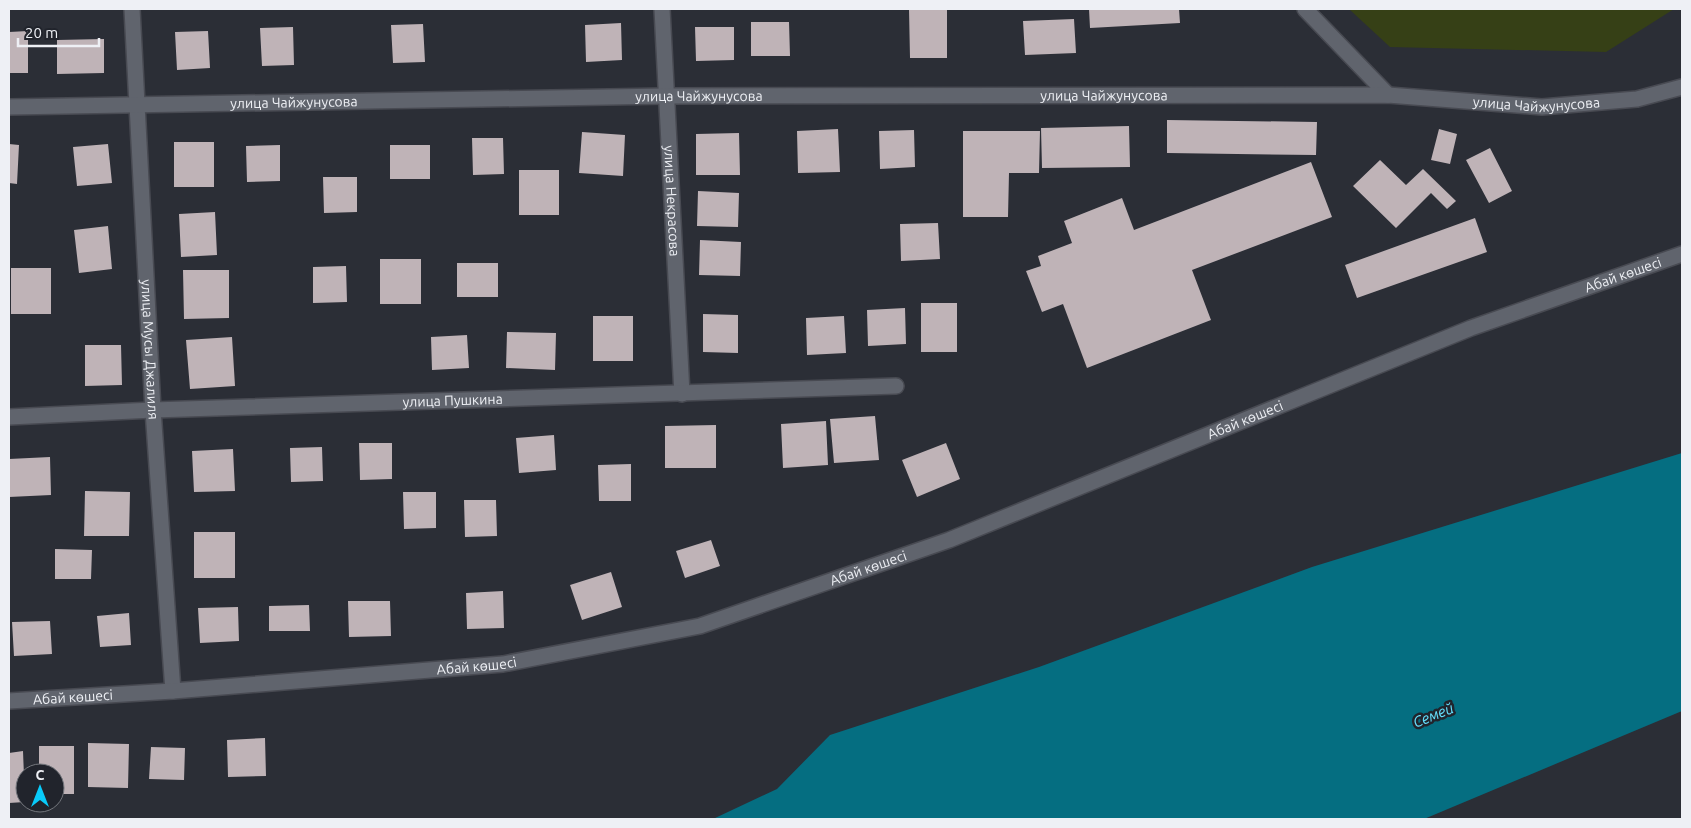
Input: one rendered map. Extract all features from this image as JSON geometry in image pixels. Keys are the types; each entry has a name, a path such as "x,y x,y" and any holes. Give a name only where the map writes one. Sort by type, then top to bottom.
{"street":[{"name":"улица Мусы Джалиля","path":"132,9 153,410 173,691"},
{"name":"улица Некрасова","path":"662,9 665,96 682,394"},
{"path":"1305,9 1388,95"},
{"name":"улица Чайжунусова","path":"9,107 665,96 1388,95 1542,107 1637,99 1682,87"},
{"name":"Абай көшесі","path":"9,701 173,691 503,664 700,626 949,540 1471,328 1682,254"},
{"name":"улица Пушкина","path":"9,417 153,410 896,386"}],"green space":[{"path":"1349,9 1674,9 1606,52 1390,47"}],"water":[{"name":"Семей","path":"1682,453 1682,711 1424,819 713,819 777,789 830,735 1039,667 1312,567"}],"building":[{"path":"909,9 947,9 947,58 910,58"},
{"path":"1089,9 1179,9 1180,23 1090,28"},
{"path":"1074,19 1076,53 1025,55 1023,21"},
{"path":"751,22 789,22 790,56 751,56"},
{"path":"621,23 622,60 586,62 585,25"},
{"path":"423,24 425,62 393,63 391,25"},
{"path":"293,27 294,65 262,66 260,28"},
{"path":"695,27 734,27 734,60 696,61"},
{"path":"28,31 28,73 9,73 9,32"},
{"path":"208,31 210,68 177,70 175,32"},
{"path":"104,39 104,73 57,74 57,40"},
{"path":"1167,120 1317,122 1316,155 1167,153"},
{"path":"1129,126 1130,167 1042,168 1041,128"},
{"path":"838,129 840,172 798,173 797,131"},
{"path":"1439,129 1457,134 1450,164 1431,160"},
{"path":"914,130 915,167 880,169 879,131"},
{"path":"963,131 1040,131 1039,173 1009,173 1008,217 963,217"},
{"path":"582,132 625,135 623,176 579,173"},
{"path":"739,133 740,175 696,175 696,134"},
{"path":"472,138 503,138 504,174 473,175"},
{"path":"174,142 214,142 214,187 174,187"},
{"path":"9,144 19,145 17,184 9,183"},
{"path":"108,144 112,183 77,186 73,147"},
{"path":"280,145 280,181 247,182 246,146"},
{"path":"390,145 430,145 430,179 390,179"},
{"path":"1490,148 1512,191 1489,203 1466,160"},
{"path":"1380,160 1406,185 1423,169 1456,201 1447,209 1431,193 1396,228 1353,186"},
{"path":"1311,162 1332,217 1192,270 1211,320 1087,368 1063,304 1042,312 1026,271 1041,266 1038,256 1072,243 1064,221 1122,198 1134,230"},
{"path":"519,170 559,170 559,215 519,215"},
{"path":"323,177 357,177 357,212 324,213"},
{"path":"698,191 739,193 738,227 697,226"},
{"path":"215,212 217,255 181,257 179,214"},
{"path":"1475,218 1487,252 1357,298 1345,265"},
{"path":"938,223 940,259 901,261 900,224"},
{"path":"108,226 112,269 79,273 74,230"},
{"path":"700,240 741,242 740,276 699,275"},
{"path":"380,259 421,259 421,304 380,304"},
{"path":"457,263 498,263 498,297 457,297"},
{"path":"346,266 347,302 313,303 313,267"},
{"path":"11,268 51,268 51,314 11,314"},
{"path":"183,270 229,270 229,318 184,319"},
{"path":"921,303 957,303 957,352 921,352"},
{"path":"905,308 906,344 868,346 867,310"},
{"path":"703,314 738,315 738,353 703,352"},
{"path":"593,316 633,316 633,361 593,361"},
{"path":"844,316 846,353 807,355 806,318"},
{"path":"507,332 556,333 555,370 506,368"},
{"path":"467,335 469,368 432,370 431,337"},
{"path":"232,337 235,386 190,389 186,340"},
{"path":"85,345 121,345 122,385 85,386"},
{"path":"875,416 879,460 834,463 830,419"},
{"path":"826,421 828,465 783,468 781,424"},
{"path":"716,425 716,468 665,468 665,426"},
{"path":"554,435 556,470 519,473 516,438"},
{"path":"359,443 392,443 392,479 360,480"},
{"path":"946,443 960,479 917,497 902,460"},
{"path":"322,447 323,481 291,482 290,448"},
{"path":"233,449 235,491 194,492 192,451"},
{"path":"50,457 51,495 9,497 9,459"},
{"path":"631,464 631,501 599,501 598,465"},
{"path":"85,491 130,492 129,536 84,536"},
{"path":"403,492 436,492 436,528 404,529"},
{"path":"464,500 496,500 497,536 465,537"},
{"path":"194,532 235,532 235,578 194,578"},
{"path":"711,540 720,566 685,578 676,551"},
{"path":"55,549 92,550 91,579 55,579"},
{"path":"611,572 622,607 582,620 570,585"},
{"path":"503,591 504,628 467,629 466,593"},
{"path":"348,601 390,601 391,636 349,637"},
{"path":"309,605 310,631 269,631 269,606"},
{"path":"238,607 239,641 200,643 198,608"},
{"path":"129,613 131,645 100,647 97,616"},
{"path":"50,621 52,654 14,656 12,622"},
{"path":"265,738 266,776 228,777 227,740"},
{"path":"88,743 129,744 128,788 88,787"},
{"path":"39,746 74,746 74,794 65,794 65,763 39,763"},
{"path":"151,747 185,748 184,780 149,779"},
{"path":"23,751 23,763 15,763 15,803 9,803 9,753"}]}
